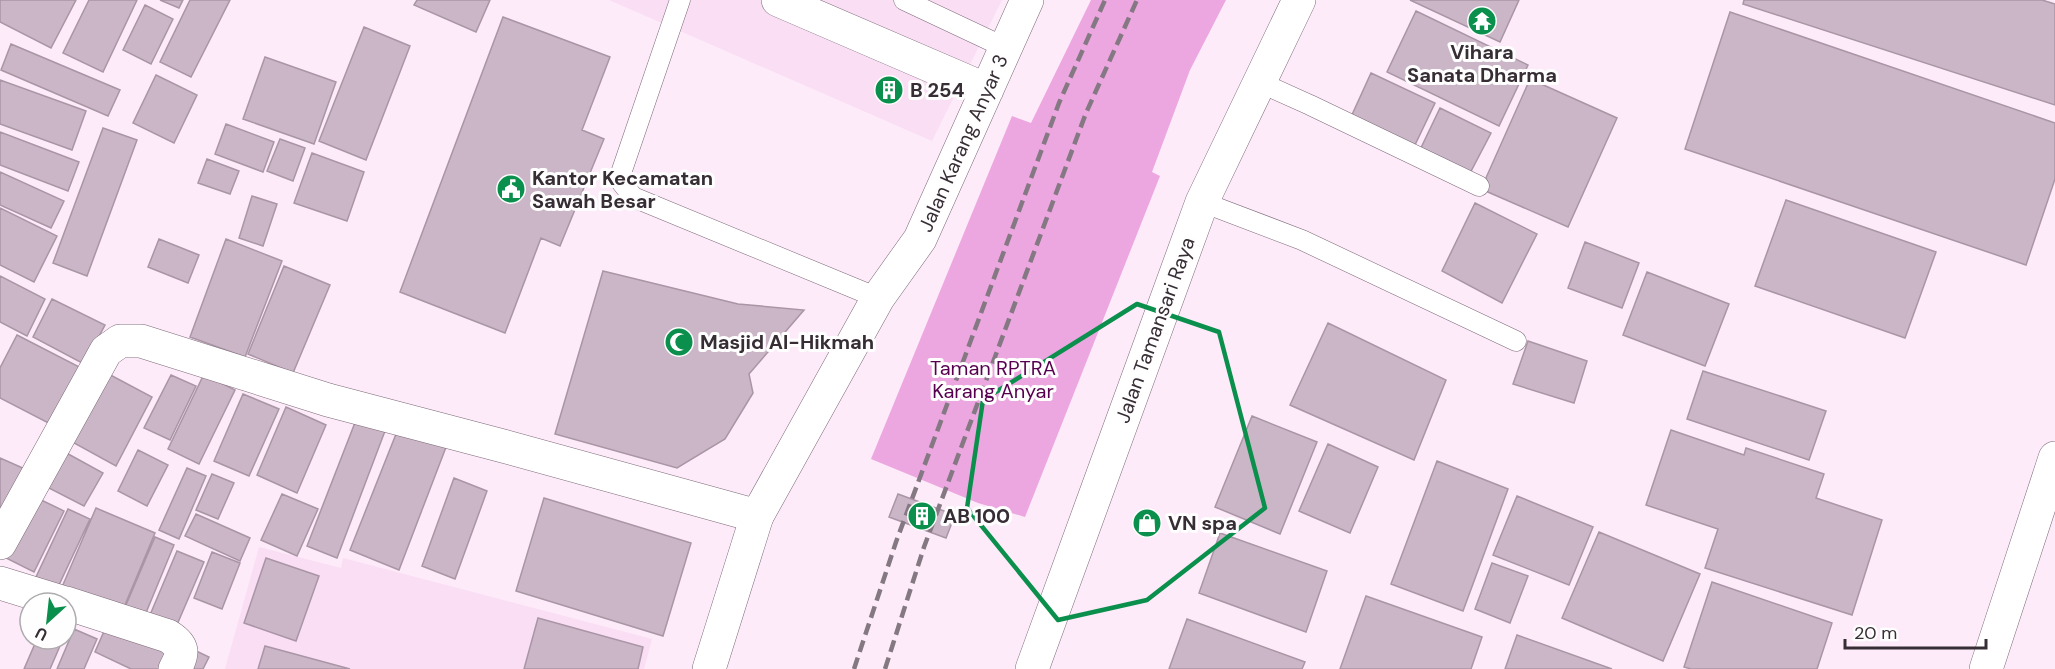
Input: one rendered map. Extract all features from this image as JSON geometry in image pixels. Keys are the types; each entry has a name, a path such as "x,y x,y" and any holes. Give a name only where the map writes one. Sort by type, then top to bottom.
{"street":[{"path":"778,0 987,90"},
{"name":"Jalan Karang Anyar 3","path":"709,669 757,516 878,298 920,239 1026,0"},
{"name":"Jalan Tamansari Raya","path":"1032,669 1202,202 1299,0"},
{"path":"0,543 106,351 120,341 141,341 328,400 757,516"},
{"path":"1986,669 2055,458"},
{"path":"0,583 26,591"},
{"path":"78,607 177,641 182,655 176,669"}],"lane":[{"path":"680,0 619,179 633,197 878,298"},
{"path":"904,0 933,6 1006,48"},
{"path":"1259,82 1479,186"},
{"path":"1202,202 1302,240 1516,341"}],"highlighted area":[{"path":"1137,304 1219,332 1265,508 1147,600 1058,620 967,508 983,400"}],"shaded area":[{"path":"609,0 1002,0 932,141"},
{"path":"259,547 341,568 343,558 652,639 644,669 225,669"}],"green space":[{"name":"Taman RPTRA Karang Anyar","path":"1091,0 1226,0 1190,70 1152,172 1160,176 1025,517 978,503 871,459 1012,116 1031,123"}],"building":[{"path":"0,0 76,0 51,48 0,22"},
{"path":"89,0 137,0 103,72 63,53"},
{"path":"160,0 183,0 179,8"},
{"path":"190,0 230,0 191,77 160,62"},
{"path":"417,0 490,0 476,32 414,5"},
{"name":"Vihara Sanata Dharma","path":"1410,0 1519,0 1500,42"},
{"path":"1744,0 2042,0 2055,4 2055,105 1743,4"},
{"path":"145,5 173,19 151,64 123,50"},
{"path":"1416,11 1528,65 1499,126 1387,72"},
{"path":"1730,12 2055,123 2055,179 2026,265 1685,149"},
{"name":"Kantor Kecamatan Sawah Besar","path":"503,17 610,57 582,130 604,139 560,246 541,238 505,333 400,292"},
{"path":"364,27 410,46 366,160 319,141"},
{"path":"11,44 120,90 108,116 1,70"},
{"path":"265,57 336,82 314,144 243,119"},
{"path":"1371,73 1435,103 1414,147 1351,117"},
{"path":"156,75 197,95 174,143 133,123"},
{"path":"1530,79 1617,118 1568,227 1481,189"},
{"path":"0,80 86,111 72,150 0,124"},
{"name":"B 254","path":"882,80 901,89 895,100 876,92"},
{"path":"1440,108 1491,133 1468,177 1419,152"},
{"path":"226,124 274,142 263,172 215,154"},
{"path":"103,128 137,140 87,276 53,263"},
{"path":"0,132 79,162 68,191 0,165"},
{"path":"280,139 305,148 293,181 267,171"},
{"path":"312,153 364,172 347,221 294,203"},
{"path":"207,159 239,171 230,194 198,183"},
{"path":"0,172 64,201 51,228 0,205"},
{"path":"252,196 277,204 263,246 239,238"},
{"path":"1786,200 1936,252 1905,338 1755,286"},
{"path":"1475,203 1537,234 1502,303 1442,271"},
{"path":"0,208 57,236 34,282 0,265"},
{"path":"159,239 199,255 188,283 148,267"},
{"path":"226,239 282,261 245,357 190,337"},
{"path":"1585,242 1639,263 1622,308 1568,288"},
{"path":"284,266 330,285 293,373 248,354"},
{"name":"Masjid Al-Hikmah","path":"603,271 738,304 804,310 749,374 753,393 725,439 677,468 555,434"},
{"path":"1647,272 1729,304 1705,366 1623,335"},
{"path":"0,276 45,299 27,336 0,322"},
{"path":"52,299 105,325 84,364 33,337"},
{"path":"1328,323 1446,380 1414,460 1290,405"},
{"path":"17,335 89,372 60,429 0,398 0,368"},
{"path":"1528,341 1587,361 1574,403 1513,384"},
{"path":"101,370 152,397 116,466 65,438"},
{"path":"1703,371 1826,411 1809,460 1687,419"},
{"path":"204,374 235,390 199,464 168,449"},
{"path":"171,375 196,386 170,440 144,428"},
{"path":"243,394 279,409 249,476 214,461"},
{"path":"286,407 326,425 297,493 257,475"},
{"path":"1252,416 1317,442 1280,534 1215,507"},
{"path":"356,420 385,431 337,558 307,546"},
{"path":"400,424 448,442 399,570 350,550"},
{"path":"1671,430 1744,455 1746,448 1824,474 1816,498 1882,520 1852,615 1705,568 1718,529 1646,505"},
{"path":"1328,444 1378,467 1350,533 1299,511"},
{"path":"61,450 103,473 84,506 43,485"},
{"path":"138,450 168,465 147,506 118,491"},
{"path":"0,458 27,470 0,529"},
{"path":"1437,461 1508,489 1463,611 1391,584"},
{"path":"187,468 206,476 179,539 159,530"},
{"path":"212,474 234,483 218,519 196,510"},
{"path":"454,478 487,491 455,579 422,566"},
{"path":"282,494 318,509 297,556 261,540"},
{"name":"AB 100","path":"898,494 955,515 946,538 889,517"},
{"path":"1517,496 1593,527 1569,585 1493,555"},
{"path":"35,497 64,511 34,572 6,558"},
{"path":"544,498 691,543 663,636 516,591"},
{"path":"96,508 155,533 122,612 78,594 78,591 62,587"},
{"path":"68,509 90,519 58,587 36,577"},
{"path":"196,514 250,538 240,561 185,536"},
{"path":"1599,532 1700,574 1663,661 1562,618"},
{"path":"1220,533 1327,571 1306,632 1199,593"},
{"path":"155,537 174,545 143,620 123,612"},
{"path":"177,551 204,562 173,634 147,622"},
{"path":"212,552 240,563 222,609 194,598"},
{"path":"266,558 319,576 296,641 244,623"},
{"path":"1492,563 1528,576 1510,623 1475,609"},
{"path":"1712,582 1832,623 1817,669 1691,669 1684,667"},
{"path":"1366,596 1482,637 1471,669 1340,669"},
{"path":"538,618 643,647 638,669 524,669"},
{"path":"1187,619 1305,662 1302,669 1169,669"},
{"path":"109,620 179,652 171,669 131,669 95,652"},
{"path":"78,631 97,639 84,669 57,669 65,651 78,651"},
{"path":"1517,635 1612,669 1505,669"},
{"path":"265,646 350,669 258,669"},
{"path":"188,647 209,657 203,669 178,669"},
{"path":"32,651 58,651 50,669 24,669"}],"railway":[{"path":"854,669 896,542 1059,103 1105,0"},
{"path":"885,669 924,547 1086,113 1137,0"}],"place":[{"name":"Vihara Sanata Dharma","path":"1482,21"},
{"name":"B 254","path":"889,90"},
{"name":"Kantor Kecamatan Sawah Besar","path":"511,189"},
{"name":"Masjid Al-Hikmah","path":"679,342"},
{"name":"AB 100","path":"922,516"},
{"name":"VN spa","path":"1147,523"}]}
